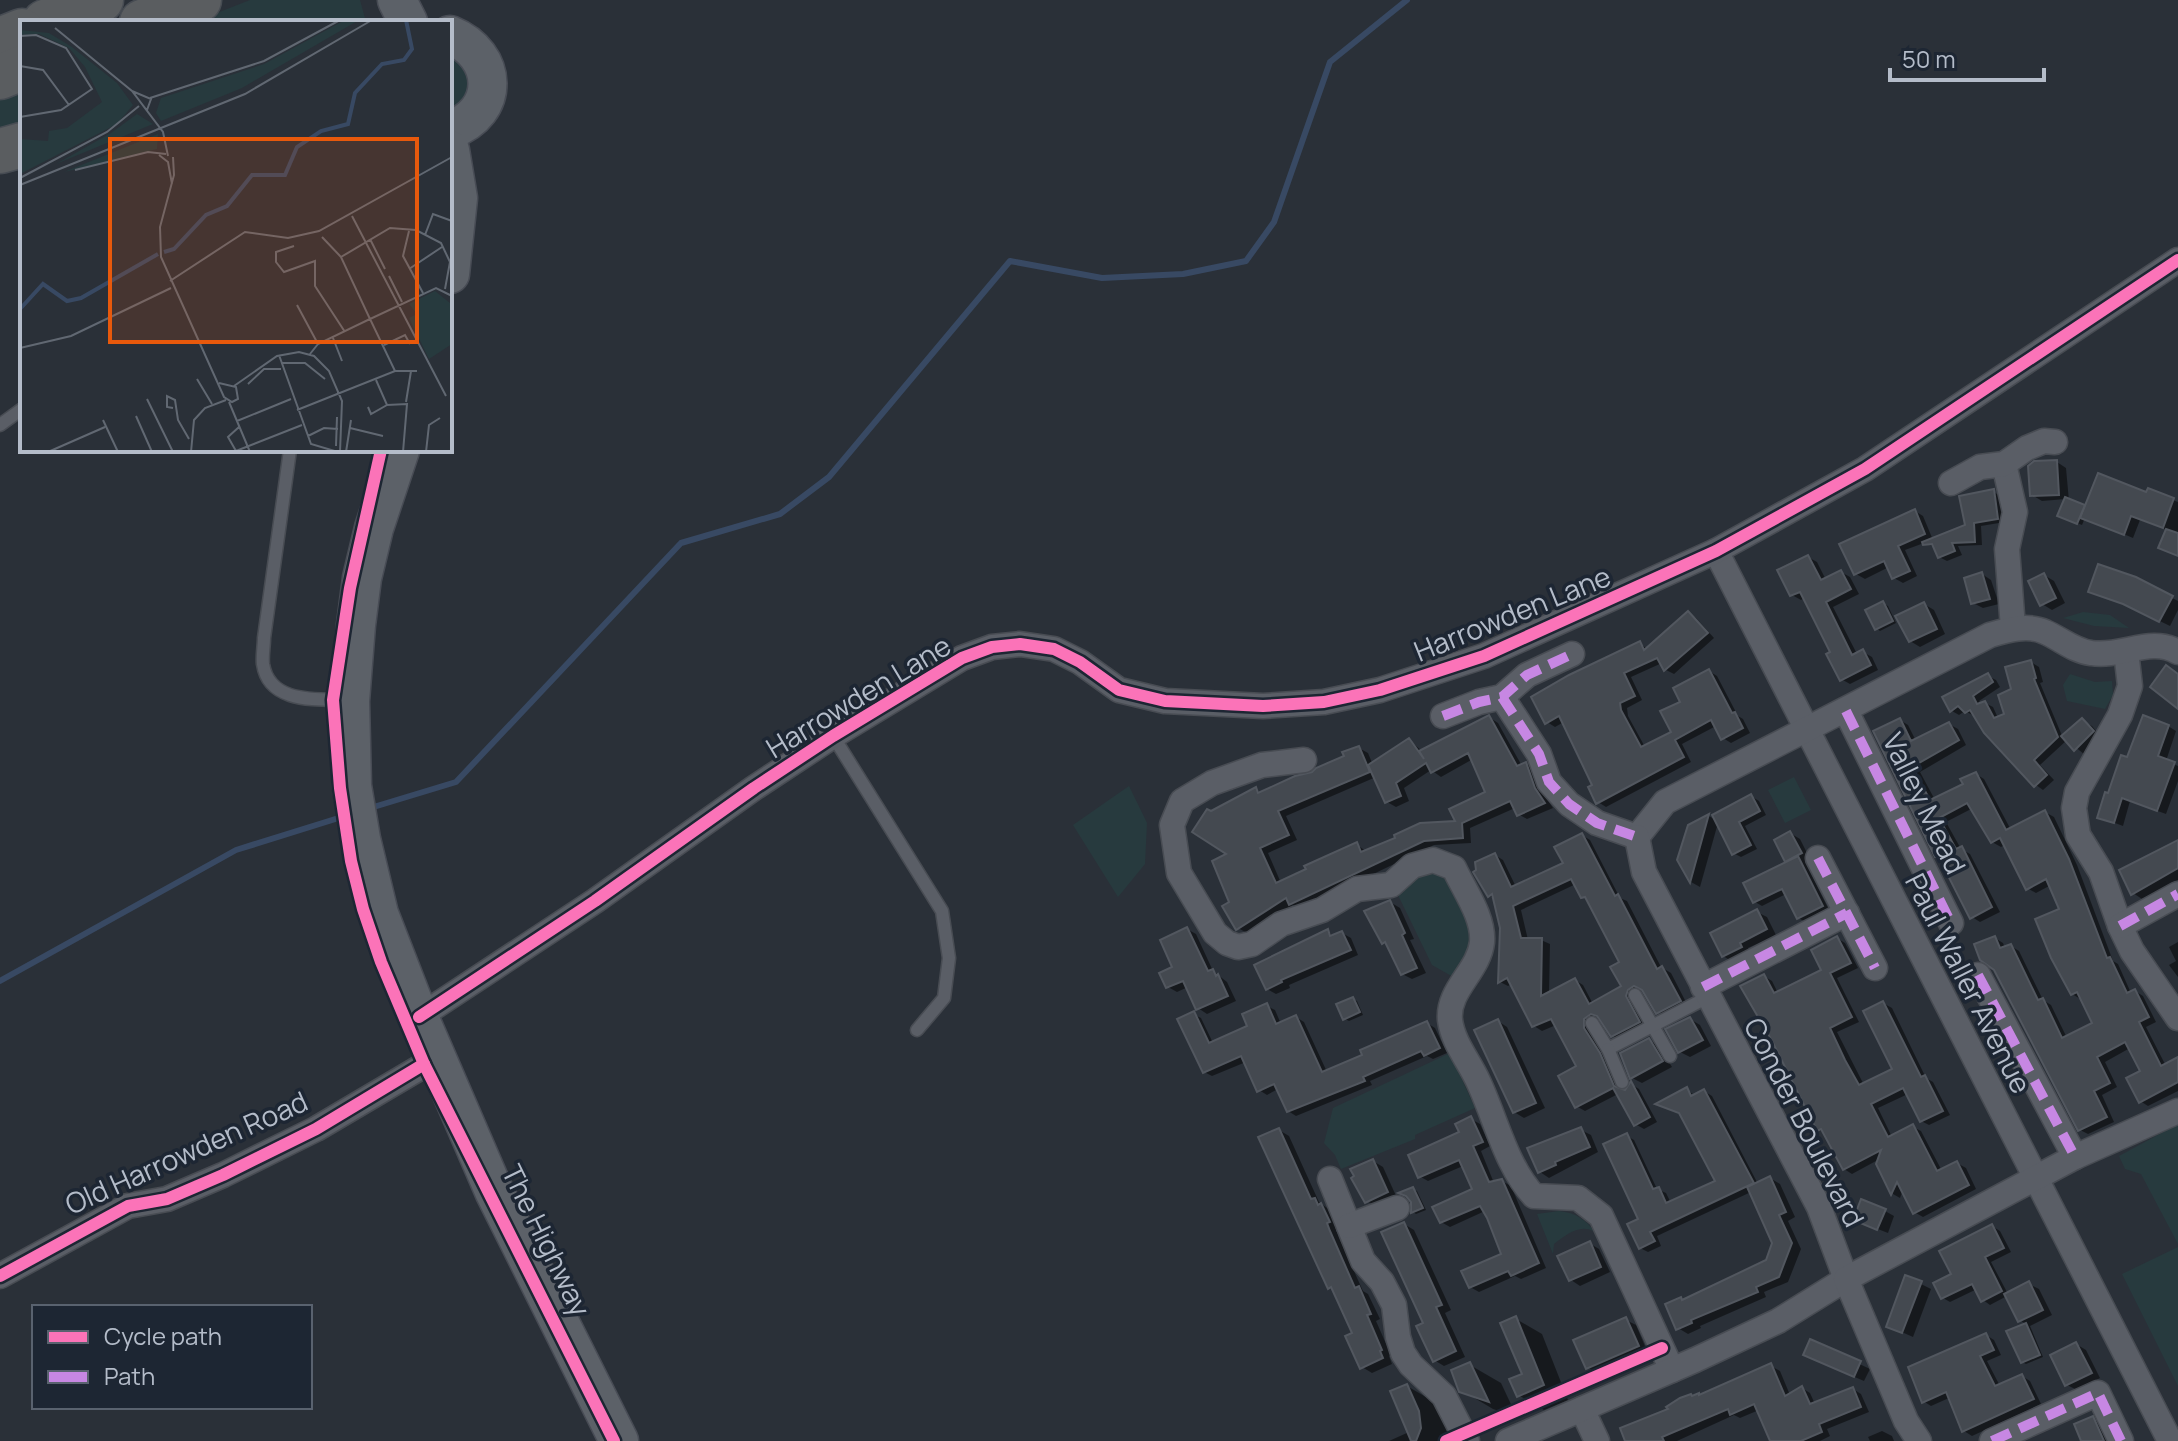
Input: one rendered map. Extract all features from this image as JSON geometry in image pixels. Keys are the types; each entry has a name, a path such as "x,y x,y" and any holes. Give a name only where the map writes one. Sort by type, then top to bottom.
{"highway":[{"path":"50,20 101,0"},
{"path":"147,20 199,0"},
{"path":"0,40 20,32"},
{"path":"0,77 20,69"},
{"path":"0,151 20,146"}],"main road":[{"path":"397,0 407,20"},
{"path":"452,36 465,41 478,53 488,84 485,100 476,115 452,129"},
{"path":"452,162 458,198 452,255"},
{"name":"The Highway","path":"399,452 374,528 362,578 350,701 352,786 361,839 379,914 419,1017 494,1191 619,1441"}],"street":[{"name":"Harrowden Lane","path":"419,1017 595,901 754,788 962,658 992,647 1020,644 1054,649 1080,662 1119,690 1165,701 1263,706 1324,702 1380,690 1484,656 1716,551 1865,469 2178,260"},
{"path":"1951,483 1980,467 2004,464 2027,448 2044,441 2055,442"},
{"path":"2004,464 2015,512 2007,549 2013,628"},
{"name":"Paul Waller Avenue","path":"1716,551 2170,1441"},
{"path":"1502,697 1539,754 1549,782 1569,804 1597,823 1637,837 1665,802 1990,635 2013,628 2040,629 2090,653 2126,651 2151,644 2178,652"},
{"path":"2126,651 2130,686 2120,715 2077,792 2074,808 2078,835 2101,872 2132,951 2178,1018"},
{"path":"1443,716 1502,697 1527,675 1572,654"},
{"name":"Valley Mead","path":"1846,711 1951,923"},
{"path":"1304,760 1258,756 1182,801 1172,825 1179,873 1215,933 1238,947 1252,944 1281,924 1322,910 1357,889 1391,885 1412,866 1433,860 1454,868 1479,921 1482,942 1474,964 1455,993 1450,1019 1457,1043 1477,1079 1521,1181 1534,1196 1578,1198 1601,1216 1672,1370"},
{"name":"Conder Boulevard","path":"1637,837 1644,872 1819,1207 1906,1421 1919,1441"},
{"path":"1818,858 1875,968"},
{"path":"2120,926 2178,894"},
{"path":"1706,992 1847,913"},
{"path":"1978,975 2075,1157"},
{"name":"Old Harrowden Road","path":"0,1276 128,1206 167,1199 316,1129 438,1057"},
{"path":"1508,1441 1778,1321 1846,1279 2075,1157 2178,1111"},
{"path":"1330,1179 1363,1261 1382,1282 1394,1305 1403,1353 1411,1365 1444,1396 1467,1441"},
{"path":"1349,1226 1397,1208"},
{"path":"1992,1441 2098,1393 2121,1441"},
{"path":"1582,1409 1597,1441"}],"lane":[{"path":"0,425 20,410"},
{"path":"290,452 263,664 269,680 292,697 350,701"},
{"path":"833,736 942,911 949,958 944,998 917,1030"},
{"path":"1608,1049 1706,992"},
{"path":"1635,995 1670,1056"},
{"path":"1592,1023 1608,1049 1622,1082"}],"green space":[{"path":"250,0 360,0 365,20 199,20"},
{"path":"452,49 467,60 470,97 452,110"},
{"path":"20,91 20,132 0,137 0,98"},
{"path":"2083,612 2110,615 2129,628 2094,626 2063,618"},
{"path":"2070,674 2095,682 2112,681 2113,695 2105,709 2067,701 2063,685"},
{"path":"1794,777 1811,810 1785,823 1768,790"},
{"path":"1129,786 1147,823 1145,864 1118,897 1073,825"},
{"path":"1427,872 1445,879 1464,910 1469,942 1455,978 1432,965 1397,893"},
{"path":"1450,1053 1475,1108 1415,1135 1415,1139 1341,1169 1335,1155 1324,1143 1333,1108"},
{"path":"2178,1124 2178,1244 2141,1174 2125,1169 2119,1156"},
{"path":"1559,1211 1580,1217 1595,1232 1579,1229 1568,1234 1554,1244 1553,1254 1537,1214"},
{"path":"2178,1247 2178,1386 2122,1274"}],"building":[{"path":"2057,460 2059,495 2030,496 2028,466 2034,461"},
{"path":"2098,473 2146,492 2148,488 2174,498 2163,528 2131,516 2124,535 2080,518"},
{"path":"1994,489 1998,519 1974,523 1975,542 1952,543 1955,551 1938,558 1932,544 1923,545 1922,542 1965,525 1959,496"},
{"path":"2065,497 2085,505 2077,524 2057,516"},
{"path":"1915,509 1925,534 1898,546 1910,571 1892,579 1884,561 1854,575 1839,544"},
{"path":"2166,529 2178,533 2178,556 2158,548"},
{"path":"1808,555 1821,580 1841,570 1851,589 1826,602 1852,655 1863,649 1871,665 1840,681 1826,654 1830,652 1800,592 1790,596 1777,570"},
{"path":"2098,564 2136,577 2173,596 2159,622 2123,604 2088,592"},
{"path":"1982,572 1990,599 1971,604 1964,578"},
{"path":"2044,573 2056,598 2040,606 2028,581"},
{"path":"1883,601 1893,621 1875,630 1865,610"},
{"path":"1924,602 1937,629 1909,642 1895,616"},
{"path":"1688,611 1708,633 1664,671 1657,658 1624,673 1635,696 1620,703 1621,710 1641,747 1671,732 1660,711 1680,702 1673,688 1709,669 1743,728 1721,740 1711,720 1675,740 1684,757 1596,804 1588,787 1592,785 1559,716 1545,724 1531,697 1640,641 1644,650"},
{"path":"2031,660 2034,679 2058,737 2034,760 2047,775 2034,787 1984,733 1970,710 1965,713 1958,706 1950,712 1942,697 1988,673 1993,682 1973,696 1977,704 1985,701 1994,718 2004,714 1998,695 2011,689 2005,667"},
{"path":"2166,665 2178,674 2178,709 2150,687"},
{"path":"1489,715 1517,766 1526,762 1535,788 1545,803 1517,816 1510,801 1462,823 1463,838 1424,841 1289,905 1286,898 1236,930 1222,906 1229,902 1212,861 1226,854 1192,832 1207,809 1211,811 1256,787 1258,793 1295,776 1312,772 1344,756 1342,752 1359,746 1370,772 1278,811 1289,835 1260,848 1276,883 1306,869 1304,866 1357,842 1361,852 1395,838 1394,835 1420,823 1455,821 1449,809 1485,792 1468,753 1431,773 1426,763 1396,783 1401,796 1385,803 1368,765 1409,738 1424,759 1419,751"},
{"path":"2143,715 2169,725 2158,756 2175,762 2157,811 2122,798 2114,823 2097,818 2121,755 2127,757"},
{"path":"1900,718 1911,741 1949,722 1959,740 1912,767 1930,800 1963,784 1960,779 1976,772 2006,830 2045,810 2069,859 2107,958 2110,957 2127,993 2135,989 2149,1017 2139,1022 2161,1066 2178,1057 2178,1082 2139,1103 2126,1078 2140,1071 2125,1042 2097,1057 2110,1083 2094,1091 2107,1117 2078,1131 1994,970 1980,960 1974,944 1995,936 2000,948 2011,944 2038,1000 2043,998 2062,1038 2092,1023 2077,992 2071,995 2035,919 2059,909 2046,879 2026,890 2000,838 1991,843 1967,803 1939,818 1956,849 1962,846 1992,907 1970,919 1938,856 1935,857 1873,731"},
{"path":"2082,718 2094,731 2074,751 2061,736"},
{"path":"1751,794 1760,811 1739,822 1751,845 1732,855 1712,815"},
{"path":"1709,814 1690,883 1677,860 1688,825"},
{"path":"1790,831 1802,853 1785,862 1774,840"},
{"path":"1582,833 1657,969 1662,966 1681,1001 1656,1014 1642,990 1634,986 1626,996 1640,1022 1611,1037 1597,1016 1591,1014 1584,1019 1584,1028 1600,1053 1614,1086 1625,1090 1631,1081 1650,1117 1634,1126 1613,1088 1575,1108 1558,1076 1576,1066 1551,1019 1532,1027 1507,978 1498,983 1500,928 1492,894 1488,897 1473,872 1476,870 1475,862 1495,853 1511,887 1563,863 1554,847","holes":["1571,879 1581,898 1585,897 1619,962 1610,967 1621,986 1589,1004 1575,978 1541,996 1542,938 1521,938 1513,906"]},
{"path":"2178,840 2178,868 2131,895 2119,870"},
{"path":"1798,856 1823,906 1797,919 1782,889 1753,903 1743,883"},
{"path":"1390,900 1417,968 1401,975 1385,942 1382,944 1364,911"},
{"path":"1757,909 1767,929 1722,957 1710,933"},
{"path":"1187,927 1208,971 1213,969 1216,976 1218,974 1228,996 1196,1010 1183,981 1166,988 1159,973 1172,967 1160,940"},
{"path":"1328,929 1330,936 1342,931 1351,950 1281,980 1266,990 1254,965"},
{"path":"1837,936 1851,963 1830,973 1852,1017 1830,1028 1845,1060 1859,1085 1892,1069 1863,1011 1883,1001 1921,1077 1925,1075 1943,1111 1920,1122 1903,1088 1871,1104 1888,1137 1913,1124 1937,1171 1957,1161 1969,1185 1913,1214 1897,1182 1891,1195 1876,1164 1881,1150 1843,1170 1821,1129 1817,1131 1772,1041 1740,986 1764,974 1774,993 1821,970 1811,950"},
{"path":"1353,997 1360,1012 1343,1020 1336,1004"},
{"path":"1267,1003 1276,1024 1296,1015 1322,1072 1362,1055 1360,1050 1427,1021 1440,1048 1424,1056 1421,1051 1363,1077 1365,1081 1287,1112 1274,1084 1257,1092 1241,1056 1203,1073 1177,1019 1194,1011 1209,1043 1247,1026 1242,1014"},
{"path":"1690,1017 1703,1040 1678,1053 1665,1029"},
{"path":"1498,1019 1536,1103 1513,1113 1474,1030"},
{"path":"1649,1038 1663,1061 1630,1079 1620,1053"},
{"path":"1687,1087 1691,1096 1704,1089 1754,1183 1650,1232 1655,1241 1639,1249 1627,1224 1638,1219 1603,1144 1627,1133 1653,1189 1659,1187 1666,1203 1715,1181 1679,1113 1655,1104"},
{"path":"1471,1116 1483,1142 1473,1146 1489,1182 1502,1179 1539,1263 1511,1276 1508,1271 1469,1288 1461,1271 1501,1254 1487,1218 1480,1206 1440,1223 1432,1207 1472,1189 1459,1160 1418,1178 1408,1155 1459,1132 1455,1124"},
{"path":"1581,1127 1590,1147 1538,1173 1527,1148"},
{"path":"1279,1128 1311,1199 1315,1198 1318,1205 1321,1203 1355,1288 1359,1286 1371,1314 1367,1315 1383,1358 1360,1369 1345,1336 1352,1333 1331,1287 1328,1289 1258,1137"},
{"path":"1373,1159 1388,1192 1365,1203 1351,1178 1354,1176 1350,1169"},
{"path":"1770,1176 1786,1212 1779,1215 1792,1243 1779,1277 1756,1287 1758,1292 1691,1320 1692,1323 1676,1330 1665,1304 1681,1297 1682,1300 1766,1260 1772,1243 1747,1187"},
{"path":"1413,1187 1423,1208 1411,1213 1411,1202 1398,1193"},
{"path":"1861,1199 1886,1209 1877,1230 1853,1220"},
{"path":"1404,1222 1442,1305 1436,1307 1456,1351 1433,1362 1416,1326 1423,1323 1381,1232"},
{"path":"1992,1224 2004,1248 1985,1257 2002,1291 1981,1302 1972,1284 1941,1299 1933,1283 1951,1274 1939,1251"},
{"path":"1590,1241 1601,1267 1569,1281 1557,1256"},
{"path":"1905,1275 1922,1281 1902,1333 1886,1327"},
{"path":"2029,1281 2043,1310 2018,1322 2004,1294"},
{"path":"1516,1316 1544,1385 1517,1397 1509,1379 1522,1374 1500,1323"},
{"path":"1626,1317 1639,1346 1586,1369 1573,1340"},
{"path":"2026,1323 2040,1355 2021,1363 2006,1331"},
{"path":"1986,1333 1994,1350 1980,1356 1995,1386 2022,1374 2034,1399 1962,1432 1946,1392 1922,1403 1908,1367"},
{"path":"1810,1339 1861,1361 1854,1377 1803,1355"},
{"path":"2076,1342 2092,1373 2065,1386 2050,1355"},
{"path":"1470,1362 1489,1402 1459,1392 1451,1370"},
{"path":"1771,1363 1785,1396 1802,1386 1810,1404 1853,1387 1861,1407 1819,1424 1822,1432 1801,1441 1770,1441 1754,1404 1730,1415 1728,1409 1662,1437 1664,1441 1625,1441 1620,1428 1668,1409 1666,1407 1680,1398 1699,1395"},
{"path":"1407,1384 1419,1411 1421,1428 1416,1441 1411,1441 1390,1391"},
{"path":"2093,1416 2104,1441 2081,1441 2074,1424"}],"waterway":[{"path":"367,809 456,782 681,543 780,514 829,477 1010,261 1102,278 1183,274 1246,261 1274,222 1330,62 1407,0"},
{"path":"0,981 236,850 345,816"}],"marked path":[{"path":"1443,716 1502,697 1527,675 1572,654"},
{"path":"1502,697 1539,754 1549,782 1569,804 1597,823 1637,837"},
{"path":"1846,711 1951,923"},
{"path":"1818,858 1875,968"},
{"path":"2120,926 2178,894"},
{"path":"1703,987 1847,913"},
{"path":"1978,975 2075,1157"},
{"path":"1992,1441 2098,1393 2121,1441"}],"cycle path":[{"path":"419,1017 595,901 754,788 962,658 992,647 1020,644 1054,649 1080,662 1119,690 1165,701 1263,706 1324,702 1380,690 1484,656 1716,551 1865,469 2178,260"},
{"path":"381,452 350,588 333,700 340,788 351,861 381,962 424,1064 614,1441"},
{"path":"0,1276 128,1206 167,1199 316,1129 424,1064"},
{"path":"1446,1441 1662,1348"}]}
